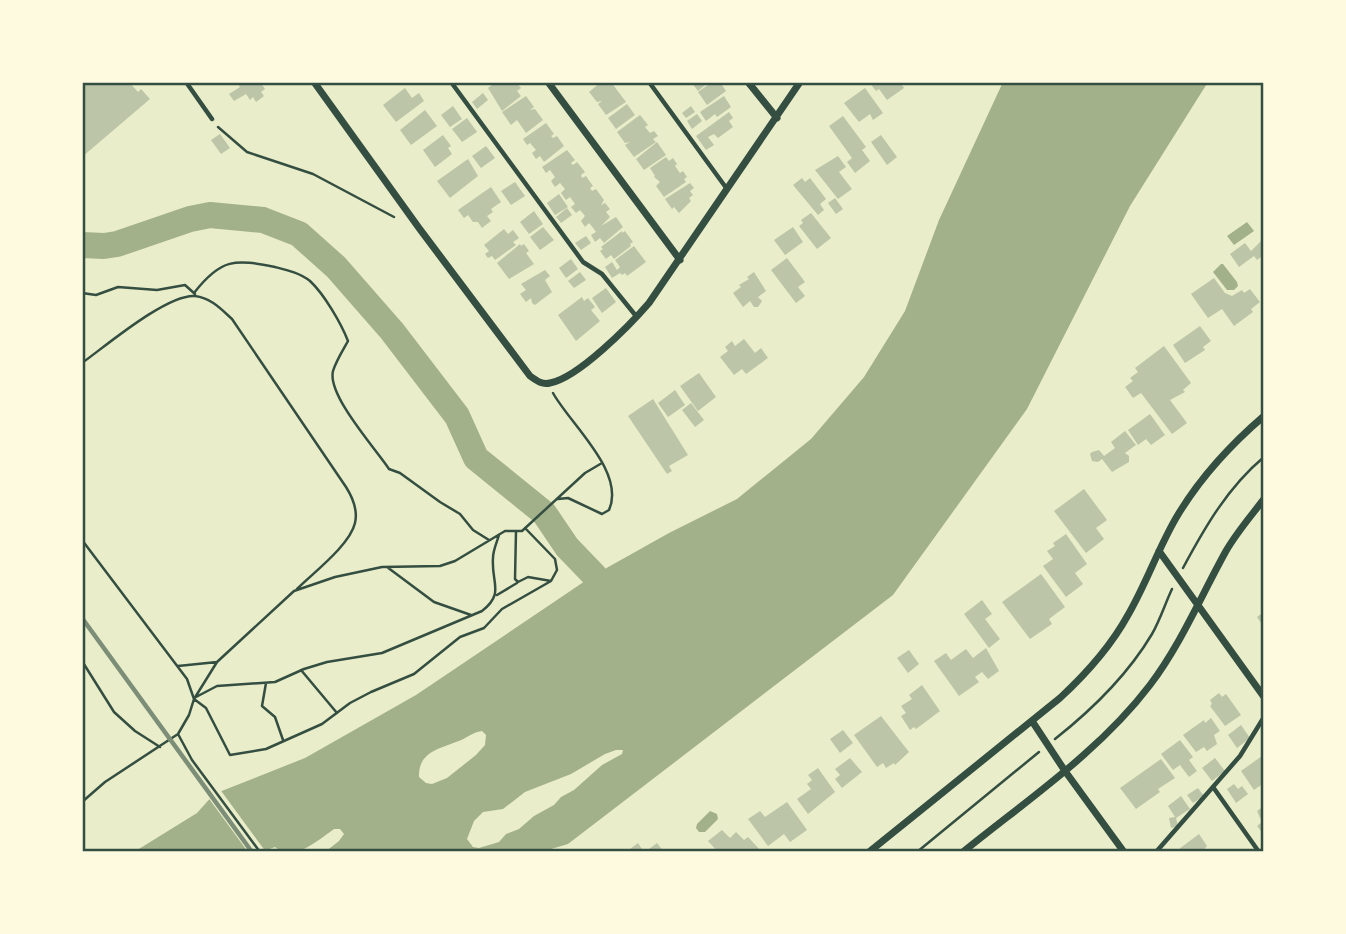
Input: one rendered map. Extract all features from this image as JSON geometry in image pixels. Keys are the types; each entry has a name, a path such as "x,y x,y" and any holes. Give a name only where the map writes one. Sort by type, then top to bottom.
{"street":[{"path":"314,82 530,376 538,382 548,384 563,379 574,371 637,317 680,260 800,82"},
{"path":"548,82 680,260"},
{"path":"748,82 777,118"},
{"path":"869,852 1032,722 1075,684 1111,643 1130,613 1175,519 1204,477 1232,445 1264,416"},
{"path":"962,852 1065,771 1114,727 1150,685 1180,640 1228,549 1264,499"},
{"path":"1159,551 1264,697"},
{"path":"1032,722 1124,852"}],"lane":[{"path":"186,82 212,119"},
{"path":"451,82 583,262 603,274 637,317"},
{"path":"649,82 728,190"},
{"path":"1156,852 1240,756 1264,717"},
{"path":"1213,787 1259,852"}],"path":[{"path":"212,119 247,152 313,174 394,217"},
{"path":"196,295 203,282 220,268 239,261 253,261 282,268 300,274 311,282 344,329 348,341 333,373 342,403 389,469 400,473 460,514 473,530 489,540"},
{"path":"82,293 96,295 118,287 157,290 185,285 196,295 215,303 232,319 346,487 356,508 355,524 344,543 216,662 194,699 189,715 178,734 105,782 82,802"},
{"path":"82,363 162,306 181,297 196,295"},
{"path":"548,384 559,404 592,445 612,488 611,506 607,514 596,513 568,498 554,501"},
{"path":"294,591 335,577 387,566 440,566 455,561 506,531 525,528 585,472 602,463"},
{"path":"82,540 187,679 194,699 206,708 230,755 266,750 322,724 371,692 414,674 460,637 484,628 502,609 551,581 557,570 555,559 525,528"},
{"path":"516,531 515,579 518,582"},
{"path":"496,595 493,554 499,535"},
{"path":"387,566 434,602 471,615"},
{"path":"194,699 217,686 286,679 302,670 327,662 382,653 471,615 491,603 496,595 528,577 551,581"},
{"path":"82,661 114,712 135,731 160,747"},
{"path":"177,666 216,662"},
{"path":"302,670 337,713"},
{"path":"266,683 262,706 275,717 283,740"},
{"path":"178,734 192,760 260,852"}],"shaded area":[{"path":"1003,82 1208,82 1130,206 1027,409 893,595 568,844 541,852 325,852 344,834 340,829 334,829 306,848 290,852 275,847 261,852 134,852 197,813 214,794 305,758 416,695 594,575 737,499 811,439 864,377 905,311 939,220","holes":["482,731 486,735 485,745 447,778 432,784 419,777 422,762 430,753","616,750 623,750 622,754 602,765 554,805 534,816 519,829 506,834 499,842 479,848 473,847 467,839 474,821 483,812 503,809 525,792 571,774"]},
{"path":"1247,222 1254,231 1234,245 1227,236"},
{"path":"1221,264 1237,282 1238,286 1234,290 1227,290 1213,272"},
{"path":"710,811 717,814 718,819 705,832 699,832 697,824"}],"pier":[{"path":"219,788 266,852 248,852 207,796"}],"building":[{"path":"82,82 119,82 121,85 129,82 138,92 141,89 150,99 82,157"},
{"path":"237,82 260,82 265,89 261,92 264,96 256,102 253,97 250,100 246,94 234,101 229,94 240,87"},
{"path":"491,82 513,82 513,85 516,82 521,88 517,91 521,96 502,111 488,88 493,84"},
{"path":"601,82 611,82 626,102 606,115 598,104 602,101 597,102 589,92"},
{"path":"691,82 709,82 698,91"},
{"path":"712,82 720,82 726,91 707,105 698,92"},
{"path":"873,82 900,82 904,88 887,100 879,89 876,91 872,86"},
{"path":"405,88 412,98 419,93 424,101 396,122 383,105"},
{"path":"865,88 883,113 873,120 870,114 859,122 844,103"},
{"path":"483,93 488,100 477,109 472,102"},
{"path":"526,96 534,107 530,110 535,109 543,120 526,133 517,120 511,125 502,112"},
{"path":"724,96 731,107 706,121 700,112"},
{"path":"627,104 635,115 616,129 608,118"},
{"path":"453,106 462,119 450,127 441,115"},
{"path":"691,106 695,112 686,118 682,113"},
{"path":"425,110 437,126 411,145 400,130"},
{"path":"729,112 733,118 729,121 733,127 718,138 714,134 708,137 714,145 706,150 696,136"},
{"path":"697,114 702,121 692,129 687,121"},
{"path":"640,115 648,125 645,127 650,133 654,131 658,136 653,139 656,142 634,157 625,145 630,142 625,143 617,132"},
{"path":"843,116 866,147 862,150 870,161 855,173 847,162 852,158 829,126"},
{"path":"467,118 477,132 462,142 452,129"},
{"path":"546,123 554,134 551,136 557,136 564,146 544,162 540,156 536,159 532,153 536,150 523,139"},
{"path":"220,134 230,148 221,154 211,140"},
{"path":"443,135 451,146 448,148 452,154 435,167 423,150"},
{"path":"881,135 897,157 887,165 871,142"},
{"path":"657,142 666,155 644,170 636,159"},
{"path":"486,146 495,158 481,168 472,156"},
{"path":"567,150 575,160 571,163 573,165 577,162 585,172 581,175 582,178 586,176 593,186 590,188 592,191 596,189 604,200 601,205 605,203 610,209 606,212 610,217 601,226 616,217 623,227 604,243 600,238 595,242 591,235 596,232 594,229 589,223 585,227 581,221 585,216 580,210 576,213 571,207 575,204 570,197 566,200 561,193 565,189 560,183 555,187 551,181 555,177 550,170 546,173 542,167"},
{"path":"838,156 846,167 839,172 852,189 838,199 815,170"},
{"path":"666,157 669,161 673,158 680,173 683,171 687,177 684,179 686,182 664,197 656,186 660,182 650,168"},
{"path":"468,159 478,176 450,198 437,181"},
{"path":"802,178 805,182 810,178 826,199 820,204 824,210 818,215 793,185"},
{"path":"515,182 525,196 511,205 501,191"},
{"path":"690,183 694,188 690,191 693,195 689,198 691,201 679,213 674,207 672,209 665,199"},
{"path":"491,187 501,202 491,209 493,212 487,216 491,221 482,228 468,215 464,218 458,210"},
{"path":"559,194 568,207 555,215 547,203"},
{"path":"835,198 843,209 836,214 828,203"},
{"path":"567,208 572,215 561,223 556,217"},
{"path":"534,211 543,224 529,234 520,222"},
{"path":"811,213 831,238 817,249 799,226 803,223 801,220"},
{"path":"543,227 554,240 540,250 530,237"},
{"path":"793,227 803,242 785,255 774,240"},
{"path":"504,229 508,234 513,230 519,238 513,242 516,245 495,260 492,256 488,258 485,254 489,251 484,245"},
{"path":"625,231 633,242 631,246 614,259 611,255 606,259 600,251 603,249 601,247"},
{"path":"586,236 591,243 581,250 575,243"},
{"path":"1264,238 1264,261 1261,257 1257,260 1254,256 1239,267 1230,254 1245,243 1251,251"},
{"path":"520,244 524,244 529,251 526,253 534,264 509,279 497,263"},
{"path":"634,246 646,262 627,276 620,273 612,278 605,267 612,262 617,270 620,267 615,260"},
{"path":"787,258 805,282 798,287 805,296 796,303 771,270"},
{"path":"571,259 578,269 566,278 559,268"},
{"path":"545,270 550,276 545,280 552,292 535,305 531,298 526,302 520,294 526,290 521,284"},
{"path":"580,272 586,280 574,288 568,281"},
{"path":"754,272 766,291 758,297 762,301 758,307 754,307 750,301 743,307 733,293"},
{"path":"1214,278 1225,293 1232,296 1250,289 1260,302 1251,309 1253,312 1234,326 1222,309 1208,318 1191,294"},
{"path":"606,288 616,302 602,313 592,298"},
{"path":"582,297 584,301 588,298 595,307 591,310 600,321 576,341 558,315"},
{"path":"1200,326 1211,341 1203,347 1205,350 1185,363 1173,345"},
{"path":"744,339 755,353 761,348 768,358 746,374 742,369 734,375 720,357 728,351 725,347 732,341 735,346"},
{"path":"1164,346 1191,383 1183,390 1185,392 1170,400 1187,423 1172,434 1141,393 1133,398 1125,387 1133,381 1130,378 1138,372 1135,368"},
{"path":"699,373 716,397 698,411 680,386"},
{"path":"675,390 685,405 668,417 658,403"},
{"path":"653,399 688,455 669,466 672,471 667,474 628,416"},
{"path":"691,403 704,420 695,427 682,410"},
{"path":"1150,414 1165,435 1151,445 1146,439 1138,445 1128,430"},
{"path":"1125,431 1136,445 1125,453 1129,456 1129,462 1112,472 1102,459 1098,462 1092,461 1092,452 1099,450 1104,456 1115,448 1111,442"},
{"path":"1084,489 1107,520 1096,528 1104,539 1086,553 1054,511"},
{"path":"1066,534 1087,564 1075,573 1083,584 1066,597 1043,566 1053,559 1047,551"},
{"path":"1041,574 1065,607 1049,619 1052,624 1030,639 1002,602"},
{"path":"982,600 992,614 985,619 1000,639 989,648 964,614"},
{"path":"1264,612 1264,627 1257,617"},
{"path":"986,648 999,671 988,679 982,672 975,677 979,682 959,696 934,661 946,653 951,660 966,649 973,658"},
{"path":"909,650 919,664 908,673 897,658"},
{"path":"922,685 940,711 916,729 914,727 910,730 901,716 906,713 901,706 912,699 909,695"},
{"path":"1219,693 1222,697 1226,694 1241,715 1225,726 1210,706 1210,700"},
{"path":"881,716 909,752 895,765 894,763 886,768 883,763 877,767 854,735"},
{"path":"1211,718 1220,731 1214,735 1217,744 1207,751 1204,747 1196,752 1183,735"},
{"path":"1241,725 1250,738 1237,748 1228,735"},
{"path":"843,730 853,743 840,753 830,739"},
{"path":"1180,740 1193,757 1189,760 1197,771 1189,777 1180,765 1173,770 1161,754"},
{"path":"1262,756 1264,783 1254,790 1241,771"},
{"path":"850,758 862,772 842,788 835,779 840,775 835,769"},
{"path":"1215,758 1225,771 1212,781 1202,768"},
{"path":"1161,759 1175,778 1136,809 1120,788"},
{"path":"818,768 835,792 808,814 797,799 811,789 807,784 812,780 808,775"},
{"path":"1234,784 1238,789 1242,786 1248,794 1236,803 1227,789"},
{"path":"1198,788 1204,796 1193,803 1187,795"},
{"path":"1181,796 1190,809 1176,818 1178,826 1171,828 1169,818 1175,817 1168,806"},
{"path":"787,802 807,830 790,842 784,834 768,846 748,819 760,811 765,817"},
{"path":"1264,806 1264,835 1257,826 1262,822 1257,811"},
{"path":"722,830 730,838 736,832 744,840 748,837 762,852 718,852 708,841"},
{"path":"1199,834 1207,846 1202,852 1175,852"},
{"path":"638,843 644,852 626,852"},
{"path":"657,843 664,852 645,852"}],"waterway":[{"path":"82,245 117,244 190,219 210,215 263,220 299,234 336,267 392,331 457,416 476,458 544,513 567,547 594,575 614,605"}],"railway":[{"path":"82,618 252,852"}]}
